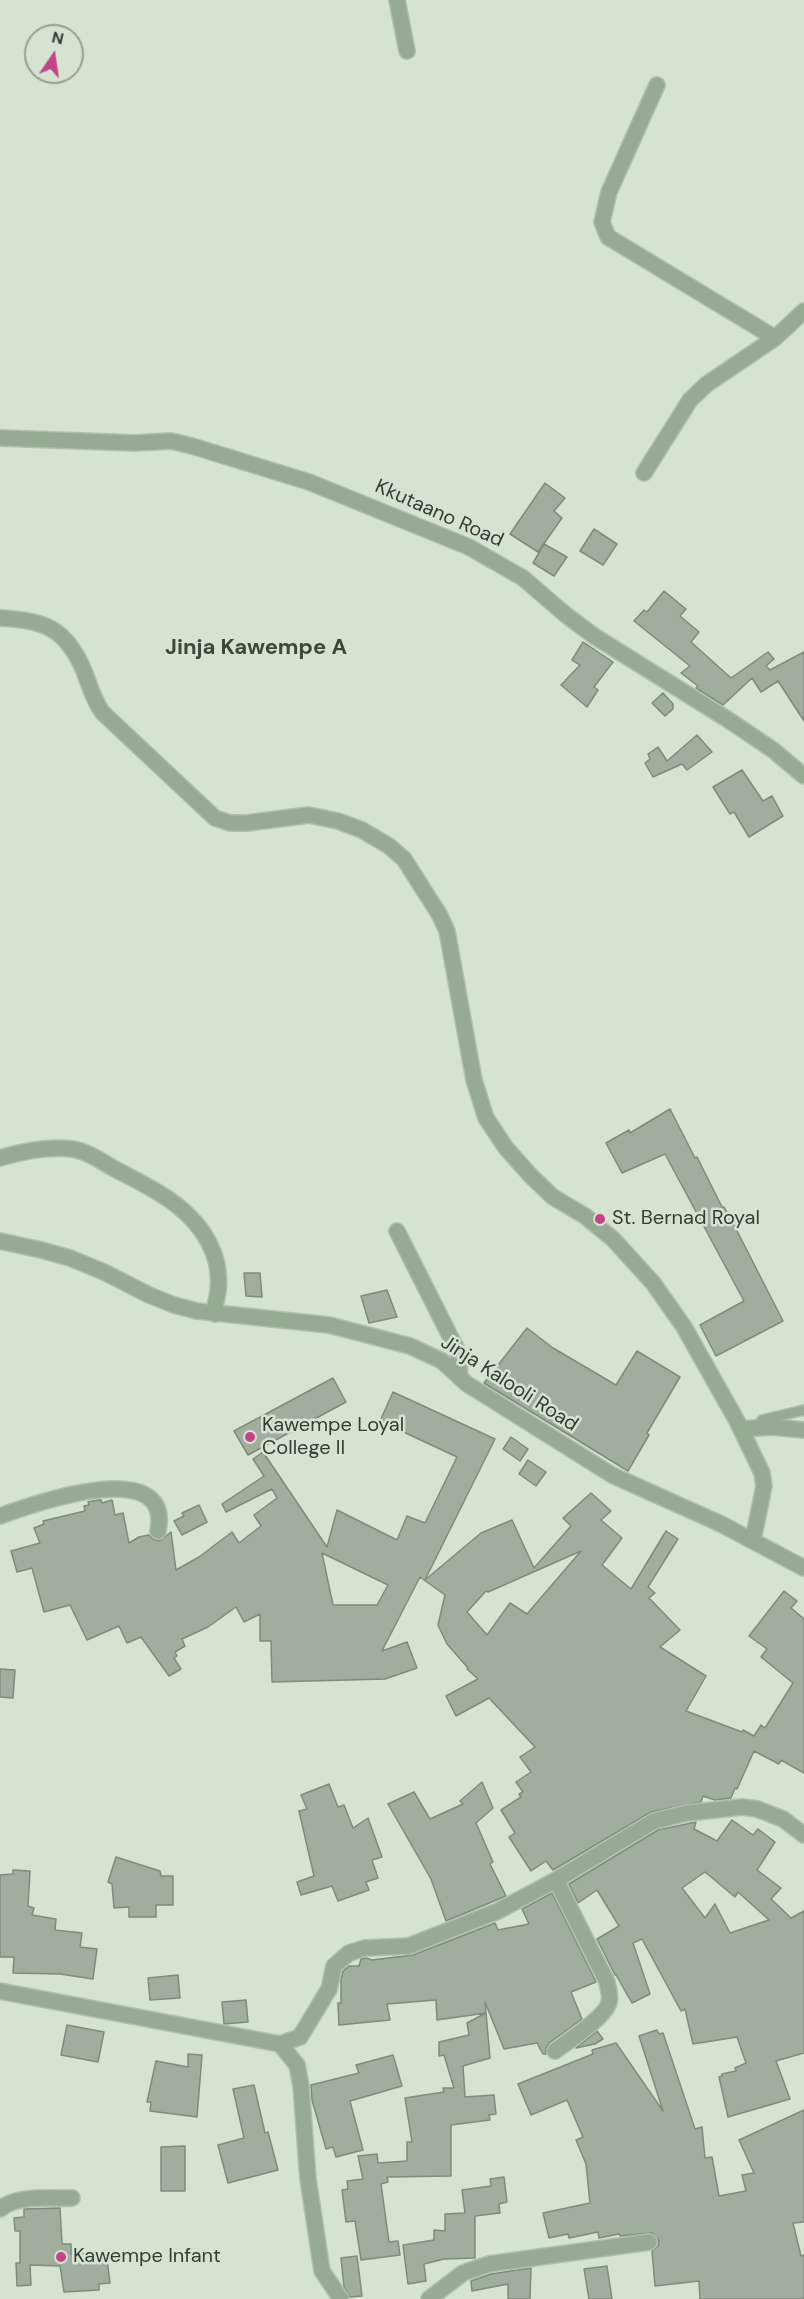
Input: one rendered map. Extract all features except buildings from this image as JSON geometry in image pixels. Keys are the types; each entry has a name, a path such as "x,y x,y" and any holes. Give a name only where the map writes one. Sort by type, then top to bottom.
{"street":[{"path":"397,0 407,51"},
{"path":"657,85 609,192 602,222 608,237 775,338"},
{"path":"644,473 690,400 707,384 775,338 804,311"},
{"name":"Kkutaano Road","path":"0,438 124,443 171,441 222,453 318,486 470,547 523,578 594,636 727,719 773,750 804,776"},
{"path":"0,618 28,620 44,624 60,636 75,651 94,702 103,713 216,818 230,823 246,823 309,815 338,821 362,830 389,846 404,859 439,914 447,931 474,1080 486,1118 506,1148 531,1176 553,1197 585,1216 613,1239 653,1283 684,1326 749,1429 764,1486 753,1540"},
{"path":"0,1158 31,1150 73,1149 159,1192 177,1205 200,1229 214,1255 219,1280 214,1305 215,1314"},
{"path":"397,1231 458,1352 460,1378"},
{"name":"Jinja Kalooli Road","path":"0,1241 70,1258 174,1305 215,1314 329,1325 410,1346 442,1361 460,1378 612,1475 753,1540 804,1568"},
{"path":"749,1429 804,1430"},
{"path":"0,1516 63,1496 122,1489 140,1491 149,1496 156,1505 158,1531"},
{"path":"0,1991 280,2044 300,2037 329,1989 334,1966 349,1953 365,1948 410,1946 498,1911 556,1880 654,1821 687,1813 742,1807 757,1809 783,1819 804,1835"},
{"path":"555,2051 599,2017 609,2004 610,1993 607,1982 556,1880"},
{"path":"280,2044 297,2065 301,2086 308,2179 322,2271 341,2299"},
{"path":"0,2209 9,2202 72,2198"},
{"path":"429,2299 463,2273 489,2264 649,2242"}],"lane":[{"path":"749,1429 762,1420 804,1410"}],"place":[{"name":"St. Bernad Royal","path":"600,1219"},
{"name":"Kawempe Loyal College II","path":"250,1437"},
{"name":"Kawempe Infant","path":"61,2257"}],"district":[{"name":"Jinja Kawempe A","path":"256,648"}]}
